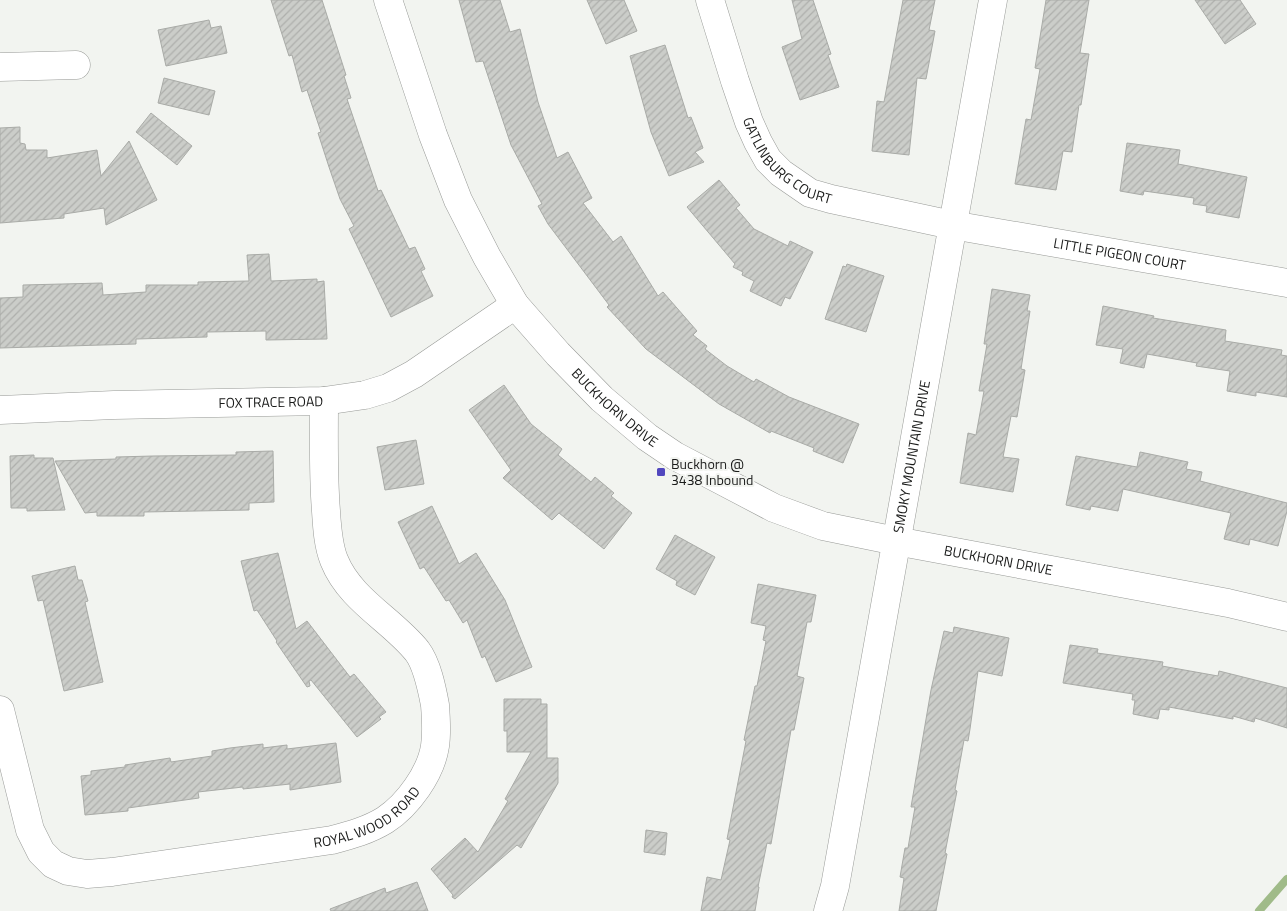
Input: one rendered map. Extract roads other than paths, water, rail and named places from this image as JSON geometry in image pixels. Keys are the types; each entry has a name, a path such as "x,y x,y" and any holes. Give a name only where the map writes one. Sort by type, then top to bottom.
{"street":[{"name":"BUCKHORN DRIVE","path":"388,0 433,135 458,200 487,257 515,305 558,354 602,399 648,437 675,456 774,508 823,526 1228,603 1287,617"},
{"name":"GATLINBURG COURT","path":"710,0 749,122 768,160 781,173 810,193 952,225"},
{"name":"SMOKY MOUNTAIN DRIVE","path":"828,911 835,886 993,0"},
{"path":"0,67 76,65"},
{"name":"LITTLE PIGEON COURT","path":"952,225 1287,283"},
{"name":"FOX TRACE ROAD","path":"0,410 114,405 324,401 365,394 388,388 414,374 515,305"},
{"name":"ROYAL WOOD ROAD","path":"0,710 30,830 41,852 53,864 68,871 87,874 112,872 332,840 357,834 386,820 410,797 425,775 435,747 436,718 432,686 418,653 394,627 370,609 348,584 334,559 327,529 324,488 324,401"}],"waterway":[{"path":"1259,911 1287,879"}],"place":[{"name":"Buckhorn @ 3438 Inbound","path":"661,472"}]}
